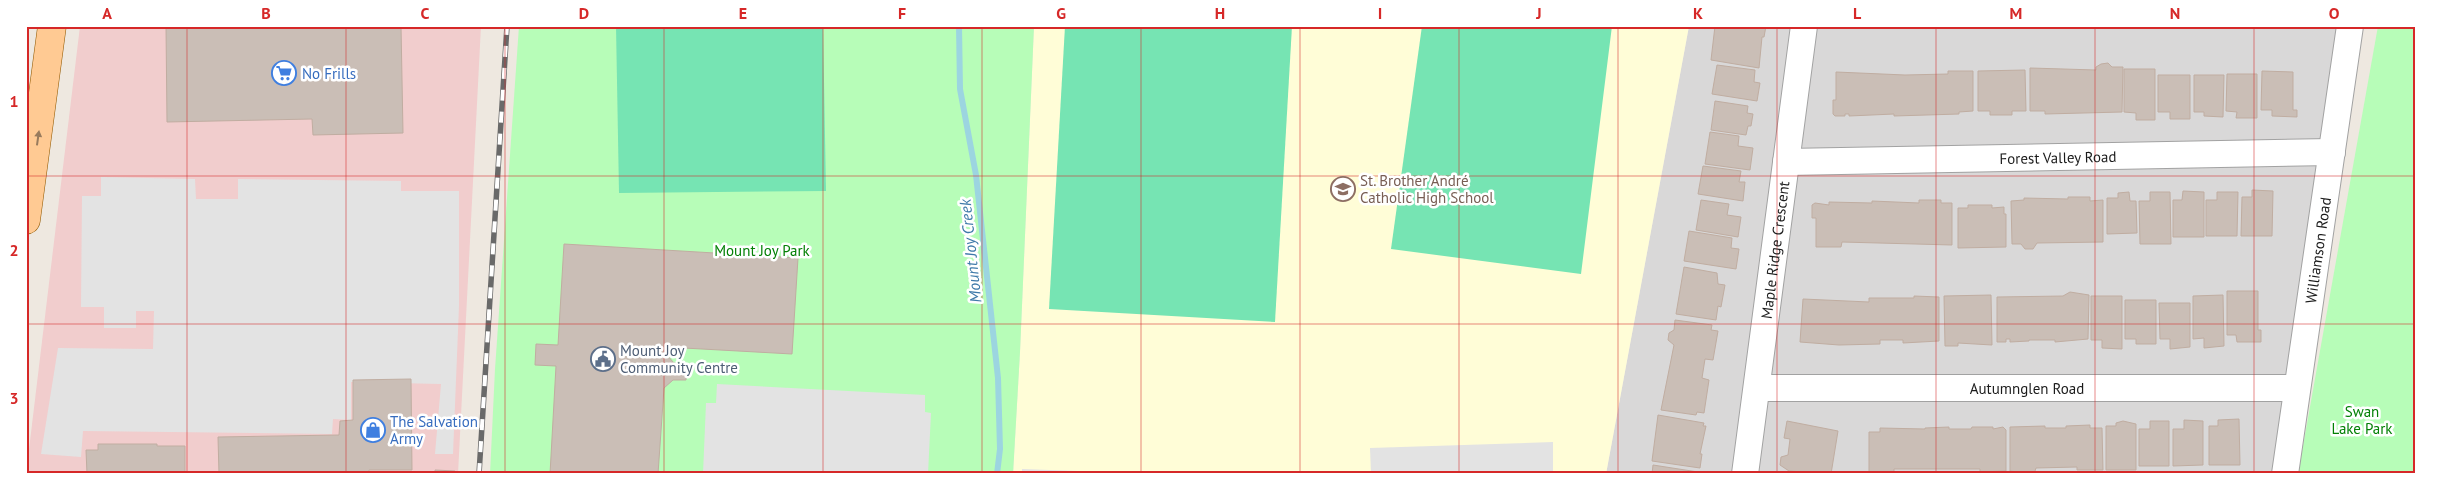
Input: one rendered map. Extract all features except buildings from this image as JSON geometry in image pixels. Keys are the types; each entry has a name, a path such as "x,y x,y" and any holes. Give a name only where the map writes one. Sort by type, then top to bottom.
{"main road":[{"path":"26,220 52,26"}],"street":[{"name":"Maple Ridge Crescent","path":"1745,474 1804,26"},
{"name":"Williamson Road","path":"2285,474 2350,26"},
{"name":"Forest Valley Road","path":"1786,162 2332,152"},
{"name":"Autumnglen Road","path":"1757,388 2298,388"}],"shaded area":[{"path":"80,26 481,26 458,474 26,474"},
{"name":"St. Brother André Catholic High School","path":"1034,26 1689,26 1606,474 1013,474"},
{"path":"1689,26 2347,26 2276,474 1606,474"},
{"path":"101,177 195,179 196,199 238,199 238,179 401,181 401,191 459,191 459,306 453,454 435,454 441,384 351,382 351,420 333,419 332,434 83,431 81,457 41,454 58,348 153,349 154,311 136,311 136,328 104,328 104,307 81,307 82,196 101,196"},
{"path":"717,384 925,395 925,412 931,413 928,474 703,474 706,403 716,403"},
{"path":"1553,442 1553,474 1371,474 1370,448"},
{"path":"1022,469 1078,471 1078,474 1022,474"}],"green space":[{"name":"Mount Joy Park","path":"519,26 1034,26 1013,474 490,474 495,369"},
{"path":"616,26 823,26 826,191 619,193"},
{"path":"1065,26 1292,26 1275,322 1049,309"},
{"path":"1422,26 1612,26 1581,274 1391,249"},
{"name":"Swan Lake Park","path":"2378,26 2415,26 2415,474 2298,474"}],"waterway":[{"name":"Mount Joy Creek","path":"959,26 960,89 976,175 998,378 1000,449 997,474"}],"railway":[{"path":"479,474 507,26"}],"place":[{"name":"No Frills","path":"284,73"},
{"name":"St. Brother André Catholic High School","path":"1343,189"},
{"name":"Mount Joy Community Centre","path":"603,359"},
{"name":"The Salvation Army","path":"373,430"}]}
